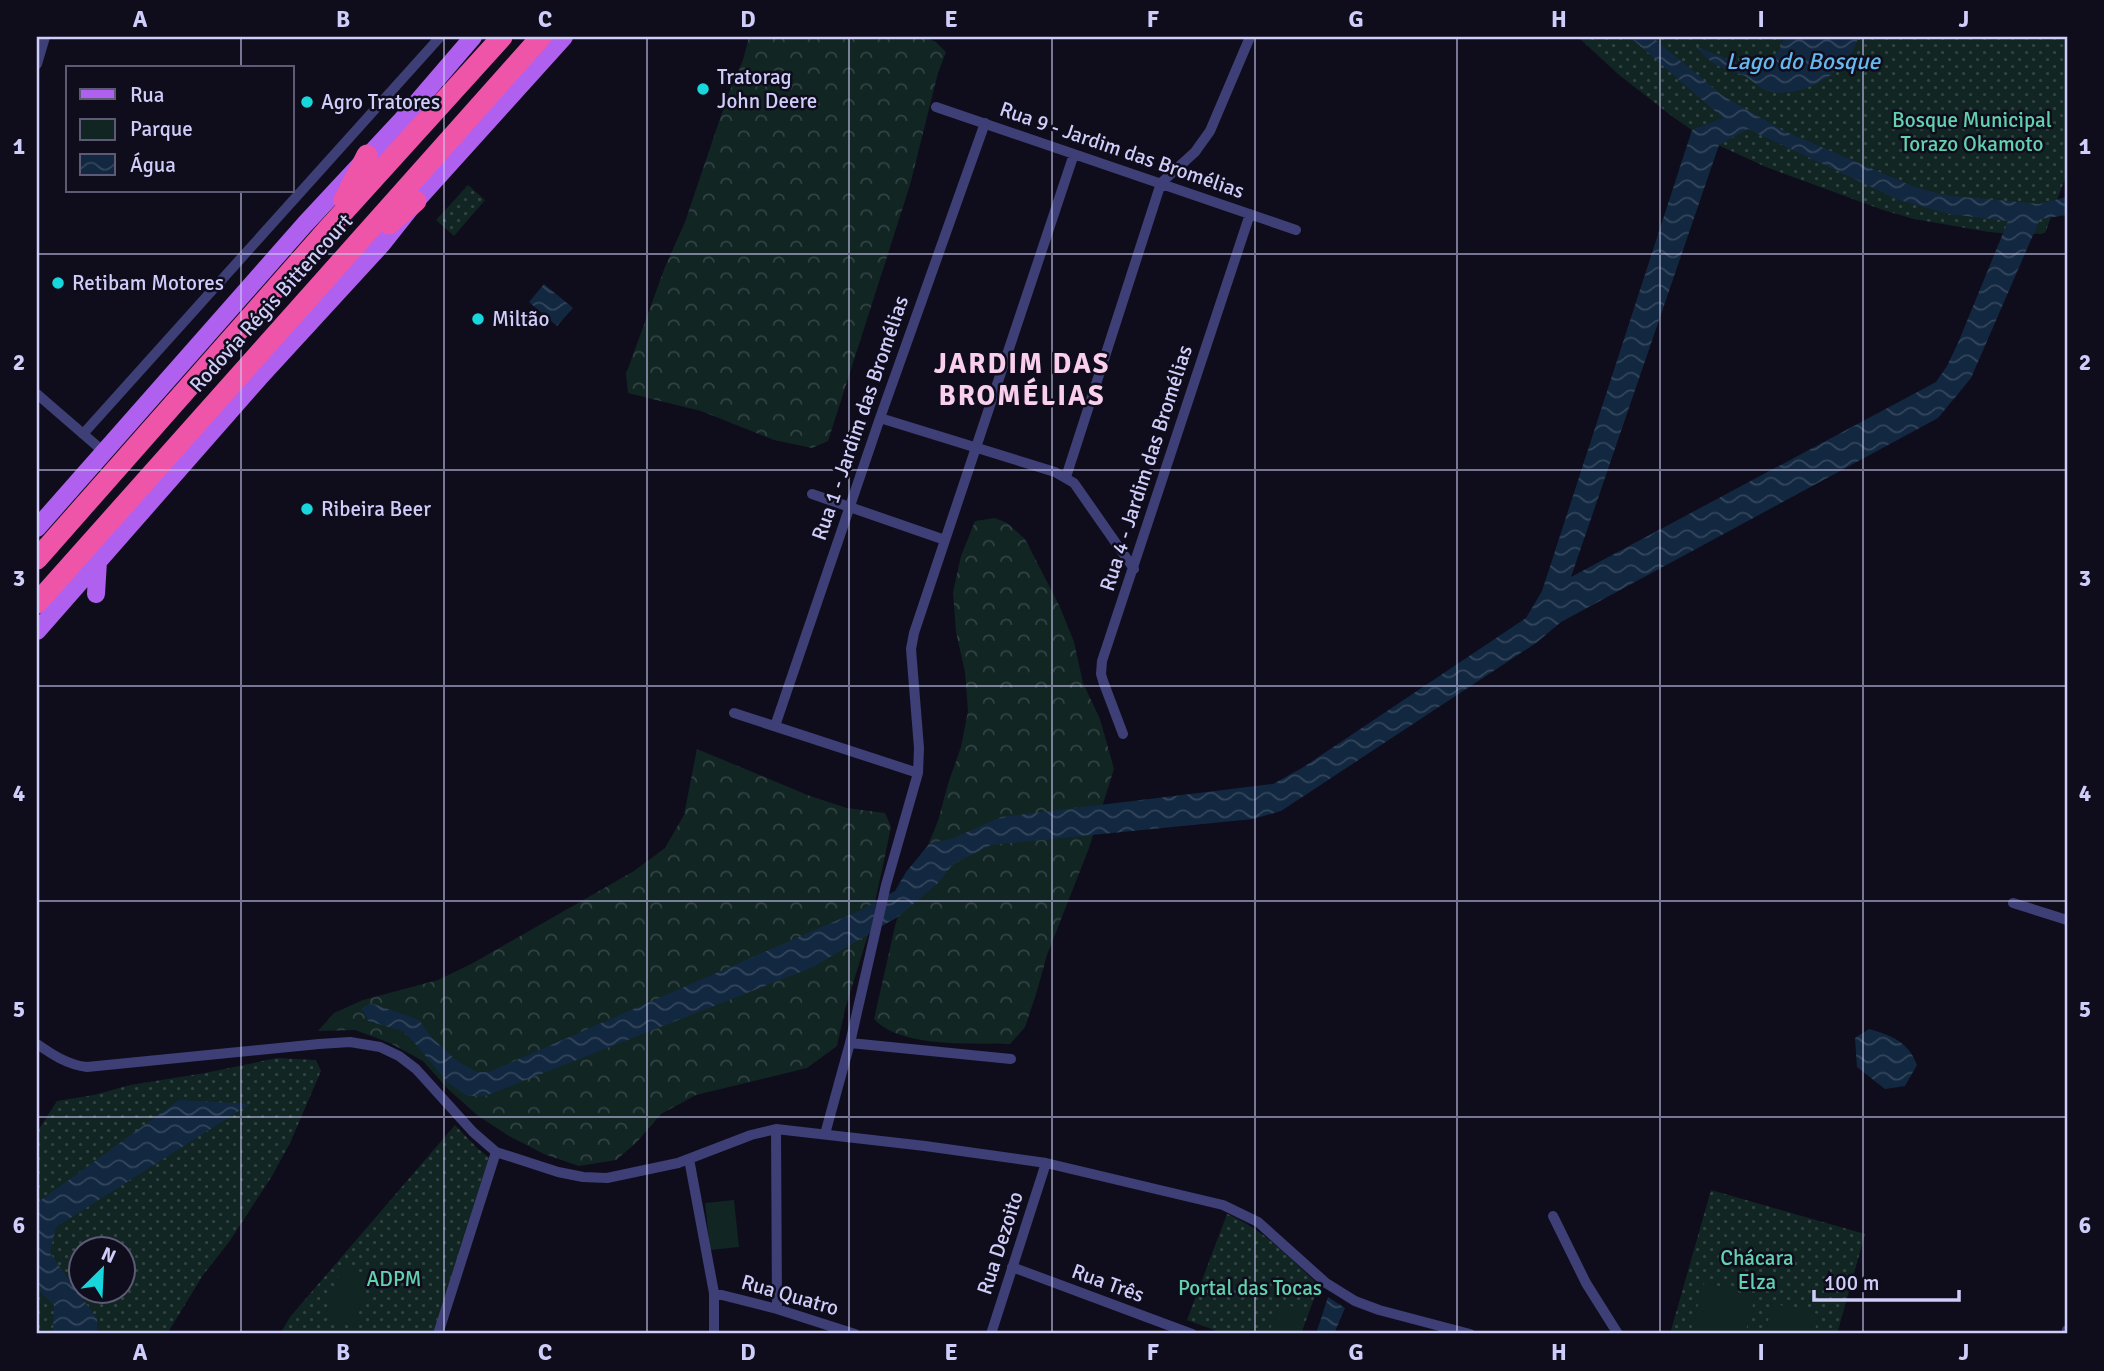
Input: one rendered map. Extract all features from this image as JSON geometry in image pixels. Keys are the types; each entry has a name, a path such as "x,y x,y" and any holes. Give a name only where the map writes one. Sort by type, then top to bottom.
{"highway":[{"name":"Rodovia Régis Bittencourt","path":"37,559 327,230 502,37"},
{"name":"Rodovia Régis Bittencourt","path":"37,603 541,37"},
{"path":"327,230 367,155"},
{"path":"336,267 416,201"}],"main road":[{"path":"37,528 473,37"},
{"path":"37,631 564,37"},
{"path":"96,594 98,561"}],"street":[{"path":"37,64 46,37"},
{"path":"83,434 440,37"},
{"path":"1066,477 1160,183 1195,152 1210,131 1250,37"},
{"name":"Rua 9 - Jardim das Bromélias","path":"936,107 1296,230"},
{"name":"Rua 1 - Jardim das Bromélias","path":"775,726 849,506 985,124"},
{"path":"825,1133 850,1043 886,885 918,773 919,748 911,649 1074,154"},
{"name":"Rua 4 - Jardim das Bromélias","path":"1123,734 1105,689 1101,668 1103,654 1134,569 1250,215"},
{"path":"37,394 104,452"},
{"path":"880,418 1066,477 1080,491 1134,569"},
{"path":"812,494 945,540"},
{"path":"734,713 918,773"},
{"path":"2013,903 2067,920"},
{"path":"37,1044 74,1066 88,1068 319,1044 350,1042 380,1047 399,1056 416,1069 473,1132 496,1152 544,1169 594,1178 607,1178 689,1159 751,1135 776,1129 825,1133 1046,1163 1223,1205 1258,1222 1340,1293 1379,1310 1470,1334"},
{"path":"850,1043 1011,1059"},
{"path":"776,1129 777,1309"},
{"path":"438,1334 496,1152"},
{"path":"689,1159 714,1293 714,1334"},
{"name":"Rua Dezoito","path":"991,1334 1046,1163"},
{"path":"1553,1216 1586,1283 1618,1334"},
{"name":"Rua Três","path":"1012,1267 1192,1334"},
{"name":"Rua Quatro","path":"714,1293 777,1309 855,1334"}],"green space":[{"path":"749,37 925,37 936,42 946,52 938,73 910,185 828,441 812,448 774,440 701,411 628,393 626,374 665,267 685,222"},
{"name":"Bosque Municipal Torazo Okamoto","path":"1578,37 2067,37 2067,173 2045,233 2023,235 1989,232 1914,219 1766,167 1705,139 1618,74"},
{"path":"468,185 485,200 454,236 436,220"},
{"path":"995,518 1007,523 1025,539 1060,607 1074,642 1083,683 1100,719 1114,769 1089,848 1047,955 1025,1027 1010,1044 938,1042 901,1035 874,1019 896,922 938,821 961,747 968,711 953,592 961,556 975,521"},
{"path":"697,749 810,796 847,808 885,813 891,827 867,938 845,1009 837,1046 807,1068 696,1095 661,1114 636,1143 616,1160 579,1166 544,1154 509,1136 477,1115 448,1089 423,1061 390,1043 355,1030 318,1031 334,1013 363,1000 438,980 473,963 634,871 665,848 684,815"},
{"path":"277,1058 316,1060 321,1071 290,1143 272,1176 229,1242 203,1275 167,1334 37,1334 37,1132 57,1101"},
{"name":"ADPM","path":"455,1125 490,1158 434,1334 280,1334 290,1317"},
{"name":"Chácara Elza","path":"1711,1190 1865,1234 1837,1334 1670,1334"},
{"path":"734,1200 739,1247 710,1250 705,1203"},
{"name":"Portal das Tocas","path":"1227,1214 1265,1236 1319,1285 1301,1334 1225,1334 1187,1320"},
{"path":"342,1267 370,1276 353,1326 325,1316"},
{"path":"1704,1283 1755,1297 1745,1334 1690,1334"},
{"path":"1281,1302 1306,1312 1297,1334 1268,1334"},
{"path":"1772,1303 1819,1314 1814,1334 1765,1334"}],"water":[{"path":"1630,37 1652,37 1723,96 1782,130 1912,186 1943,195 2039,204 2067,197 2067,215 2040,219 1971,378 1938,418 1561,622 1536,643 1281,811 1253,819 991,845 953,864 938,883 899,916 813,967 485,1096 468,1096 448,1083 403,1031 368,1021 362,1009 371,1003 419,1020 432,1038 456,1060 476,1072 489,1072 861,910 895,891 906,872 930,843 951,839 1001,817 1273,784 1302,768 1526,618 1542,591 1692,130 1723,118","holes":["1748,129 1899,200 1949,214 2008,221 1958,343 1936,382 1571,577 1719,145"]},
{"name":"Lago do Bosque","path":"1785,37 1858,37 1846,61 1823,80 1810,87 1781,93 1765,90 1745,76 1717,65 1695,46 1737,63 1759,63 1777,54"},
{"path":"544,284 573,308 557,326 529,302"},
{"path":"1869,1029 1885,1034 1909,1050 1917,1065 1905,1086 1885,1089 1857,1067 1855,1038"},
{"path":"179,1100 250,1104 56,1227 50,1253 66,1275 66,1304 86,1304 97,1319 97,1334 53,1334 54,1305 37,1289 37,1203"},
{"path":"1328,1297 1345,1308 1334,1334 1316,1334"}],"place":[{"name":"Tratorag John Deere","path":"703,89"},
{"name":"Agro Tratores","path":"307,102"},
{"name":"Retibam Motores","path":"58,283"},
{"name":"Miltão","path":"478,319"},
{"name":"Ribeira Beer","path":"307,509"}],"district":[{"name":"JARDIM DAS BROMÉLIAS","path":"1022,380"}]}
